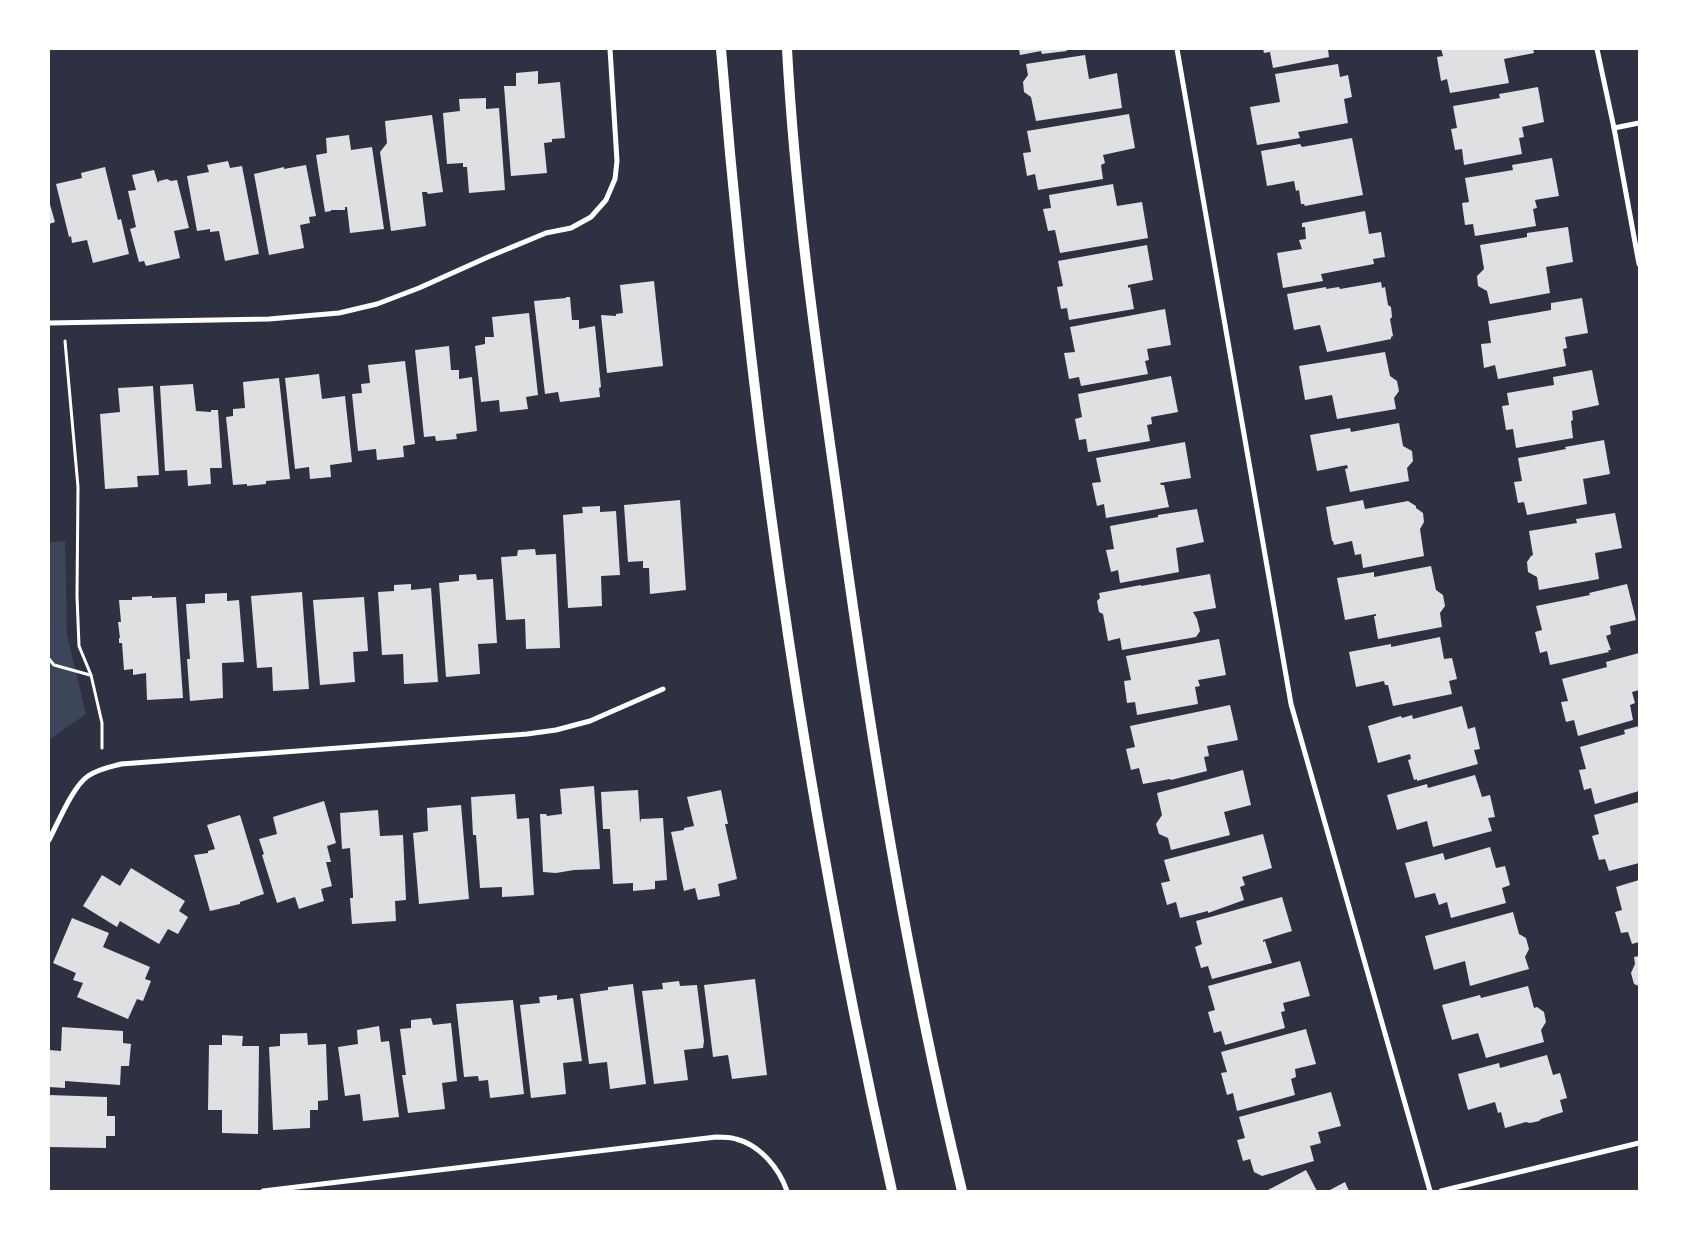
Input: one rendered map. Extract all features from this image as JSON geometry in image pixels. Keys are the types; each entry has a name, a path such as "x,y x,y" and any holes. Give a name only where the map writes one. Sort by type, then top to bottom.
{"main road":[{"path":"721,49 748,342 778,569 805,744 848,985 892,1191"},
{"path":"787,49 790,103 812,316 858,646 900,897 938,1092 962,1191"}],"street":[{"path":"49,323 269,319 339,314 377,304 419,288 546,233 572,228 591,217 606,200 616,179 617,161 610,49"},
{"path":"1177,49 1291,704 1430,1191"},
{"path":"1597,49 1614,128 1639,264"},
{"path":"1614,128 1639,123"},
{"path":"49,840 71,796 86,777 102,768 122,764 526,734 556,730 590,721 663,688"},
{"path":"263,1191 716,1137 736,1139 752,1146 767,1157 779,1173 787,1191"},
{"path":"1441,1191 1639,1143"}],"path":[{"path":"63,323 78,488 77,596 79,646 90,675 102,723 102,768"},
{"path":"49,659 54,665 90,675"}],"shaded area":[{"path":"65,541 67,635 86,714 49,740 49,542"}],"building":[{"path":"1019,49 1066,49 1067,51 1042,54 1041,51 1020,55"},
{"path":"1263,49 1328,49 1329,57 1273,68 1270,52 1264,53"},
{"path":"1441,49 1533,49 1534,53 1504,59 1509,83 1450,93 1447,79 1441,81 1437,57 1443,56"},
{"path":"1085,55 1089,79 1117,73 1122,108 1036,121 1031,97 1024,92 1023,82 1028,75 1026,64"},
{"path":"1338,64 1340,77 1348,75 1352,97 1344,99 1348,123 1298,132 1300,138 1257,145 1250,107 1280,102 1275,74"},
{"path":"538,71 538,84 560,82 565,138 552,139 552,142 544,143 547,173 511,176 504,86 516,86 516,73"},
{"path":"1538,87 1544,122 1522,127 1524,137 1519,138 1522,154 1464,165 1462,149 1455,150 1451,129 1457,128 1453,106 1500,98 1499,94"},
{"path":"486,98 486,109 499,108 505,190 469,193 467,167 463,167 463,163 447,164 443,113 460,111 459,99"},
{"path":"1129,114 1135,148 1103,155 1105,163 1101,165 1103,179 1038,190 1035,174 1027,176 1023,153 1031,152 1027,131"},
{"path":"432,115 443,192 428,194 427,192 422,192 426,226 391,231 380,152 387,143 385,121"},
{"path":"349,135 351,150 372,147 384,229 350,233 347,207 345,207 345,210 325,212 316,155 327,153 326,138"},
{"path":"1352,138 1363,195 1305,206 1301,204 1299,190 1296,191 1294,181 1267,186 1261,151 1300,144 1302,147"},
{"path":"1552,158 1559,196 1535,200 1537,208 1533,209 1536,226 1475,236 1473,224 1465,225 1462,203 1469,202 1465,178 1513,170 1512,165"},
{"path":"228,161 230,168 242,166 259,254 225,261 219,231 210,232 210,229 197,231 187,176 209,172 207,165"},
{"path":"306,165 316,216 309,217 310,223 300,225 304,248 269,255 254,174 284,167 284,169"},
{"path":"105,167 118,220 121,219 129,254 93,263 87,240 72,243 71,236 69,237 56,184 82,178 81,173"},
{"path":"154,170 158,183 167,179 171,181 177,180 189,228 174,231 180,258 146,266 144,261 139,262 130,229 136,227 128,191 136,190 132,175"},
{"path":"1113,184 1117,206 1142,202 1148,238 1060,253 1055,230 1048,231 1043,209 1051,208 1049,195"},
{"path":"49,201 55,222 49,224"},
{"path":"1365,211 1369,234 1381,232 1385,257 1373,259 1374,264 1321,274 1323,281 1283,288 1277,253 1302,249 1299,240 1306,239 1305,227 1302,227 1302,223"},
{"path":"1568,227 1573,262 1546,267 1550,293 1490,304 1487,291 1478,286 1477,276 1484,269 1480,245 1527,237 1527,233"},
{"path":"1147,245 1153,280 1128,285 1134,309 1069,320 1067,308 1061,309 1057,287 1063,286 1058,261"},
{"path":"654,281 663,366 607,373 601,315 616,316 616,314 623,313 620,285"},
{"path":"1381,282 1382,288 1385,287 1388,305 1391,307 1392,317 1390,319 1393,336 1391,339 1327,352 1320,325 1294,330 1287,294 1326,287 1326,289 1339,287 1340,289"},
{"path":"570,297 572,320 579,320 579,329 595,326 601,387 599,388 600,397 560,402 558,392 545,394 534,301"},
{"path":"1582,298 1588,333 1565,337 1567,348 1563,349 1566,366 1498,379 1495,365 1484,368 1481,344 1491,343 1488,321 1551,310 1551,303"},
{"path":"1165,309 1171,345 1147,349 1149,360 1145,361 1148,374 1081,386 1079,377 1069,379 1064,353 1075,352 1070,327"},
{"path":"529,313 538,395 526,397 528,409 500,412 499,400 481,402 475,346 485,344 485,337 494,337 492,317"},
{"path":"449,346 451,370 459,370 459,379 472,377 477,431 456,434 457,439 436,441 435,436 424,437 415,350"},
{"path":"1385,352 1390,376 1397,381 1399,391 1394,398 1396,409 1337,419 1332,395 1305,400 1299,366"},
{"path":"405,361 415,444 403,446 404,457 377,460 376,449 358,451 352,394 362,393 361,384 370,383 368,365"},
{"path":"1592,370 1599,405 1572,411 1573,438 1516,448 1513,429 1506,430 1502,406 1509,405 1507,393 1554,385 1553,377"},
{"path":"319,374 322,399 345,396 352,462 330,465 331,477 310,479 309,467 295,469 285,378"},
{"path":"1171,376 1178,412 1151,417 1152,424 1147,425 1150,441 1088,452 1086,439 1079,440 1075,419 1082,417 1078,394"},
{"path":"279,378 290,479 266,481 266,484 247,486 247,484 233,485 226,417 233,416 233,409 245,408 243,382"},
{"path":"193,384 196,411 211,412 211,410 218,410 222,468 210,468 211,484 188,486 187,470 165,471 160,386"},
{"path":"153,386 159,475 137,476 138,487 105,489 100,414 120,412 118,388"},
{"path":"1399,423 1403,446 1412,451 1413,461 1407,468 1409,481 1350,492 1345,469 1348,468 1347,465 1317,471 1310,435 1350,428 1351,432"},
{"path":"1604,440 1610,474 1583,479 1587,504 1527,515 1524,502 1518,503 1514,482 1522,481 1518,458"},
{"path":"1185,442 1191,478 1160,483 1164,485 1169,507 1106,518 1104,504 1097,506 1092,483 1101,482 1096,458"},
{"path":"680,500 686,590 650,594 649,568 643,568 643,561 628,562 624,505"},
{"path":"1363,500 1365,509 1408,501 1416,506 1423,513 1424,522 1420,529 1424,556 1363,568 1361,554 1355,555 1352,541 1334,545 1326,507"},
{"path":"600,506 600,512 616,511 620,575 601,576 602,606 568,608 563,515 583,513 582,507"},
{"path":"1197,509 1204,542 1176,548 1179,572 1120,583 1118,570 1111,572 1106,550 1114,549 1110,526 1158,517 1158,515"},
{"path":"1615,513 1622,548 1595,553 1599,579 1539,590 1537,577 1528,572 1527,562 1533,555 1529,531 1577,523 1576,519"},
{"path":"535,549 536,555 556,554 560,648 526,649 525,619 506,620 501,557 517,556 518,550"},
{"path":"1431,566 1436,590 1443,595 1445,606 1440,613 1442,627 1378,639 1374,616 1376,614 1345,620 1337,578 1374,572 1374,577"},
{"path":"476,574 477,580 493,579 497,643 478,644 480,674 446,677 439,583 459,581 459,575"},
{"path":"1210,574 1216,608 1193,612 1200,631 1196,637 1122,650 1120,638 1108,641 1103,614 1099,612 1097,601 1100,598 1099,593"},
{"path":"411,584 411,590 431,588 438,682 404,684 403,654 382,655 378,592 394,591 394,585"},
{"path":"1627,584 1636,620 1610,626 1611,634 1606,636 1611,650 1550,665 1547,651 1540,653 1535,632 1542,630 1536,606 1590,595 1589,593"},
{"path":"302,592 309,689 273,691 272,667 257,668 251,596"},
{"path":"227,593 227,601 239,600 244,662 222,663 223,698 190,701 187,659 190,659 186,604 205,603 205,594"},
{"path":"152,596 152,598 176,597 183,698 147,700 146,673 133,675 133,669 124,670 122,643 119,643 118,622 121,622 119,600 132,600 132,597"},
{"path":"364,597 368,651 353,652 355,682 320,685 313,600"},
{"path":"1440,637 1444,659 1452,658 1457,679 1449,681 1452,694 1393,706 1388,685 1385,685 1384,681 1356,687 1349,652 1391,644 1391,647"},
{"path":"1219,639 1226,675 1198,680 1200,686 1195,687 1198,704 1137,715 1135,702 1127,703 1124,681 1131,680 1126,656"},
{"path":"1639,653 1639,690 1632,692 1635,703 1630,705 1633,720 1578,736 1574,720 1566,722 1561,702 1568,701 1562,679 1607,667 1606,662"},
{"path":"1230,705 1238,740 1207,746 1209,756 1204,757 1207,771 1171,780 1143,784 1139,768 1131,770 1126,749 1135,747 1130,726"},
{"path":"1462,706 1468,729 1475,727 1480,749 1474,750 1478,764 1417,781 1417,779 1414,780 1408,760 1411,759 1410,754 1378,763 1368,726 1401,716 1402,718 1412,715 1413,719"},
{"path":"1639,726 1639,791 1595,804 1591,788 1584,790 1579,770 1586,769 1580,747 1625,734 1624,730"},
{"path":"1243,770 1251,805 1224,812 1230,835 1171,850 1168,838 1159,834 1156,824 1162,815 1157,793"},
{"path":"1475,775 1482,797 1490,795 1495,817 1488,818 1492,831 1433,847 1427,821 1397,830 1387,795 1427,784 1428,788"},
{"path":"594,786 600,869 556,873 543,872 540,814 546,814 547,816 562,814 560,789"},
{"path":"638,790 640,823 641,819 663,818 667,880 655,881 655,889 633,891 633,883 613,884 610,829 603,829 601,792"},
{"path":"721,790 728,824 725,824 737,879 718,884 720,896 698,900 695,888 684,891 671,832 694,826 687,797"},
{"path":"515,794 517,819 529,818 534,895 502,897 502,887 480,888 476,835 473,835 471,797"},
{"path":"324,801 336,843 327,846 331,862 326,862 332,886 321,889 324,901 299,909 295,897 277,903 259,839 277,834 273,817"},
{"path":"1639,802 1639,863 1609,871 1605,859 1599,860 1592,836 1599,834 1594,815"},
{"path":"461,805 469,899 419,904 413,833 428,831 427,808"},
{"path":"378,810 380,836 403,835 406,900 395,901 396,921 352,924 350,898 353,898 353,894 350,848 342,849 340,813"},
{"path":"240,815 264,894 240,902 240,904 210,911 194,855 208,853 208,851 215,849 207,825"},
{"path":"1263,834 1272,868 1242,877 1245,885 1240,887 1244,900 1208,913 1208,911 1180,918 1176,902 1167,905 1161,883 1170,881 1164,860"},
{"path":"1490,847 1496,868 1505,866 1510,885 1502,888 1506,903 1451,918 1447,902 1439,905 1435,893 1415,898 1405,863 1443,853 1445,860"},
{"path":"131,868 185,901 179,911 188,917 178,934 168,929 159,944 120,921 117,927 83,906 102,875 120,886"},
{"path":"1639,880 1639,942 1632,944 1628,932 1621,933 1615,912 1622,910 1616,887"},
{"path":"1282,897 1292,931 1263,940 1272,963 1212,979 1208,966 1201,968 1195,947 1202,944 1196,921"},
{"path":"1513,912 1519,934 1526,938 1529,949 1525,957 1529,969 1470,986 1465,961 1434,970 1425,936"},
{"path":"72,918 109,933 103,947 150,967 145,979 151,981 143,1001 137,999 128,1019 77,997 83,983 73,980 76,973 53,963"},
{"path":"1639,956 1639,986 1634,984 1631,973 1635,964 1634,957"},
{"path":"1300,961 1310,996 1283,1003 1285,1011 1281,1012 1285,1028 1225,1045 1221,1031 1214,1033 1208,1012 1215,1010 1208,986"},
{"path":"755,979 767,1075 732,1079 728,1055 713,1057 704,985"},
{"path":"679,981 680,986 697,985 704,1041 703,1048 684,1050 688,1080 654,1084 642,991 663,989 662,983"},
{"path":"633,984 646,1084 610,1089 607,1062 589,1064 580,994 608,990 608,987"},
{"path":"1528,986 1534,1008 1537,1007 1544,1012 1546,1022 1541,1030 1544,1042 1486,1058 1478,1033 1452,1040 1442,1005 1480,995 1481,998"},
{"path":"557,995 557,1000 573,998 582,1061 563,1063 566,1094 531,1098 520,1005 540,1003 539,997"},
{"path":"513,1000 524,1094 490,1098 488,1080 479,1081 478,1076 464,1077 456,1004"},
{"path":"431,1018 433,1025 451,1023 457,1081 442,1083 445,1109 408,1113 402,1075 406,1075 400,1029 411,1028 411,1020"},
{"path":"379,1026 381,1042 389,1041 399,1117 363,1121 360,1094 345,1096 338,1047 358,1044 357,1030"},
{"path":"62,1027 123,1031 123,1043 131,1044 129,1066 121,1066 120,1085 65,1081 65,1088 49,1087 49,1050 61,1051"},
{"path":"1306,1029 1316,1064 1295,1069 1296,1077 1291,1079 1295,1095 1237,1111 1233,1093 1227,1095 1221,1073 1227,1072 1221,1052"},
{"path":"307,1033 308,1045 326,1044 328,1100 318,1101 318,1110 310,1110 310,1128 273,1130 269,1047 280,1046 280,1034"},
{"path":"222,1035 243,1036 242,1046 259,1046 258,1134 222,1133 222,1110 208,1110 209,1045 222,1045"},
{"path":"1547,1055 1553,1075 1560,1073 1567,1098 1560,1100 1563,1112 1539,1121 1526,1122 1505,1128 1501,1112 1498,1113 1495,1102 1468,1110 1458,1074 1499,1063 1500,1068"},
{"path":"1331,1092 1341,1126 1318,1132 1321,1143 1310,1146 1314,1161 1262,1176 1254,1172 1250,1159 1243,1161 1237,1140 1245,1138 1239,1117"},
{"path":"49,1095 107,1097 107,1116 115,1116 115,1136 106,1136 106,1148 49,1147"},
{"path":"1306,1170 1317,1191 1266,1191"},
{"path":"1345,1182 1349,1191 1328,1191"}]}
